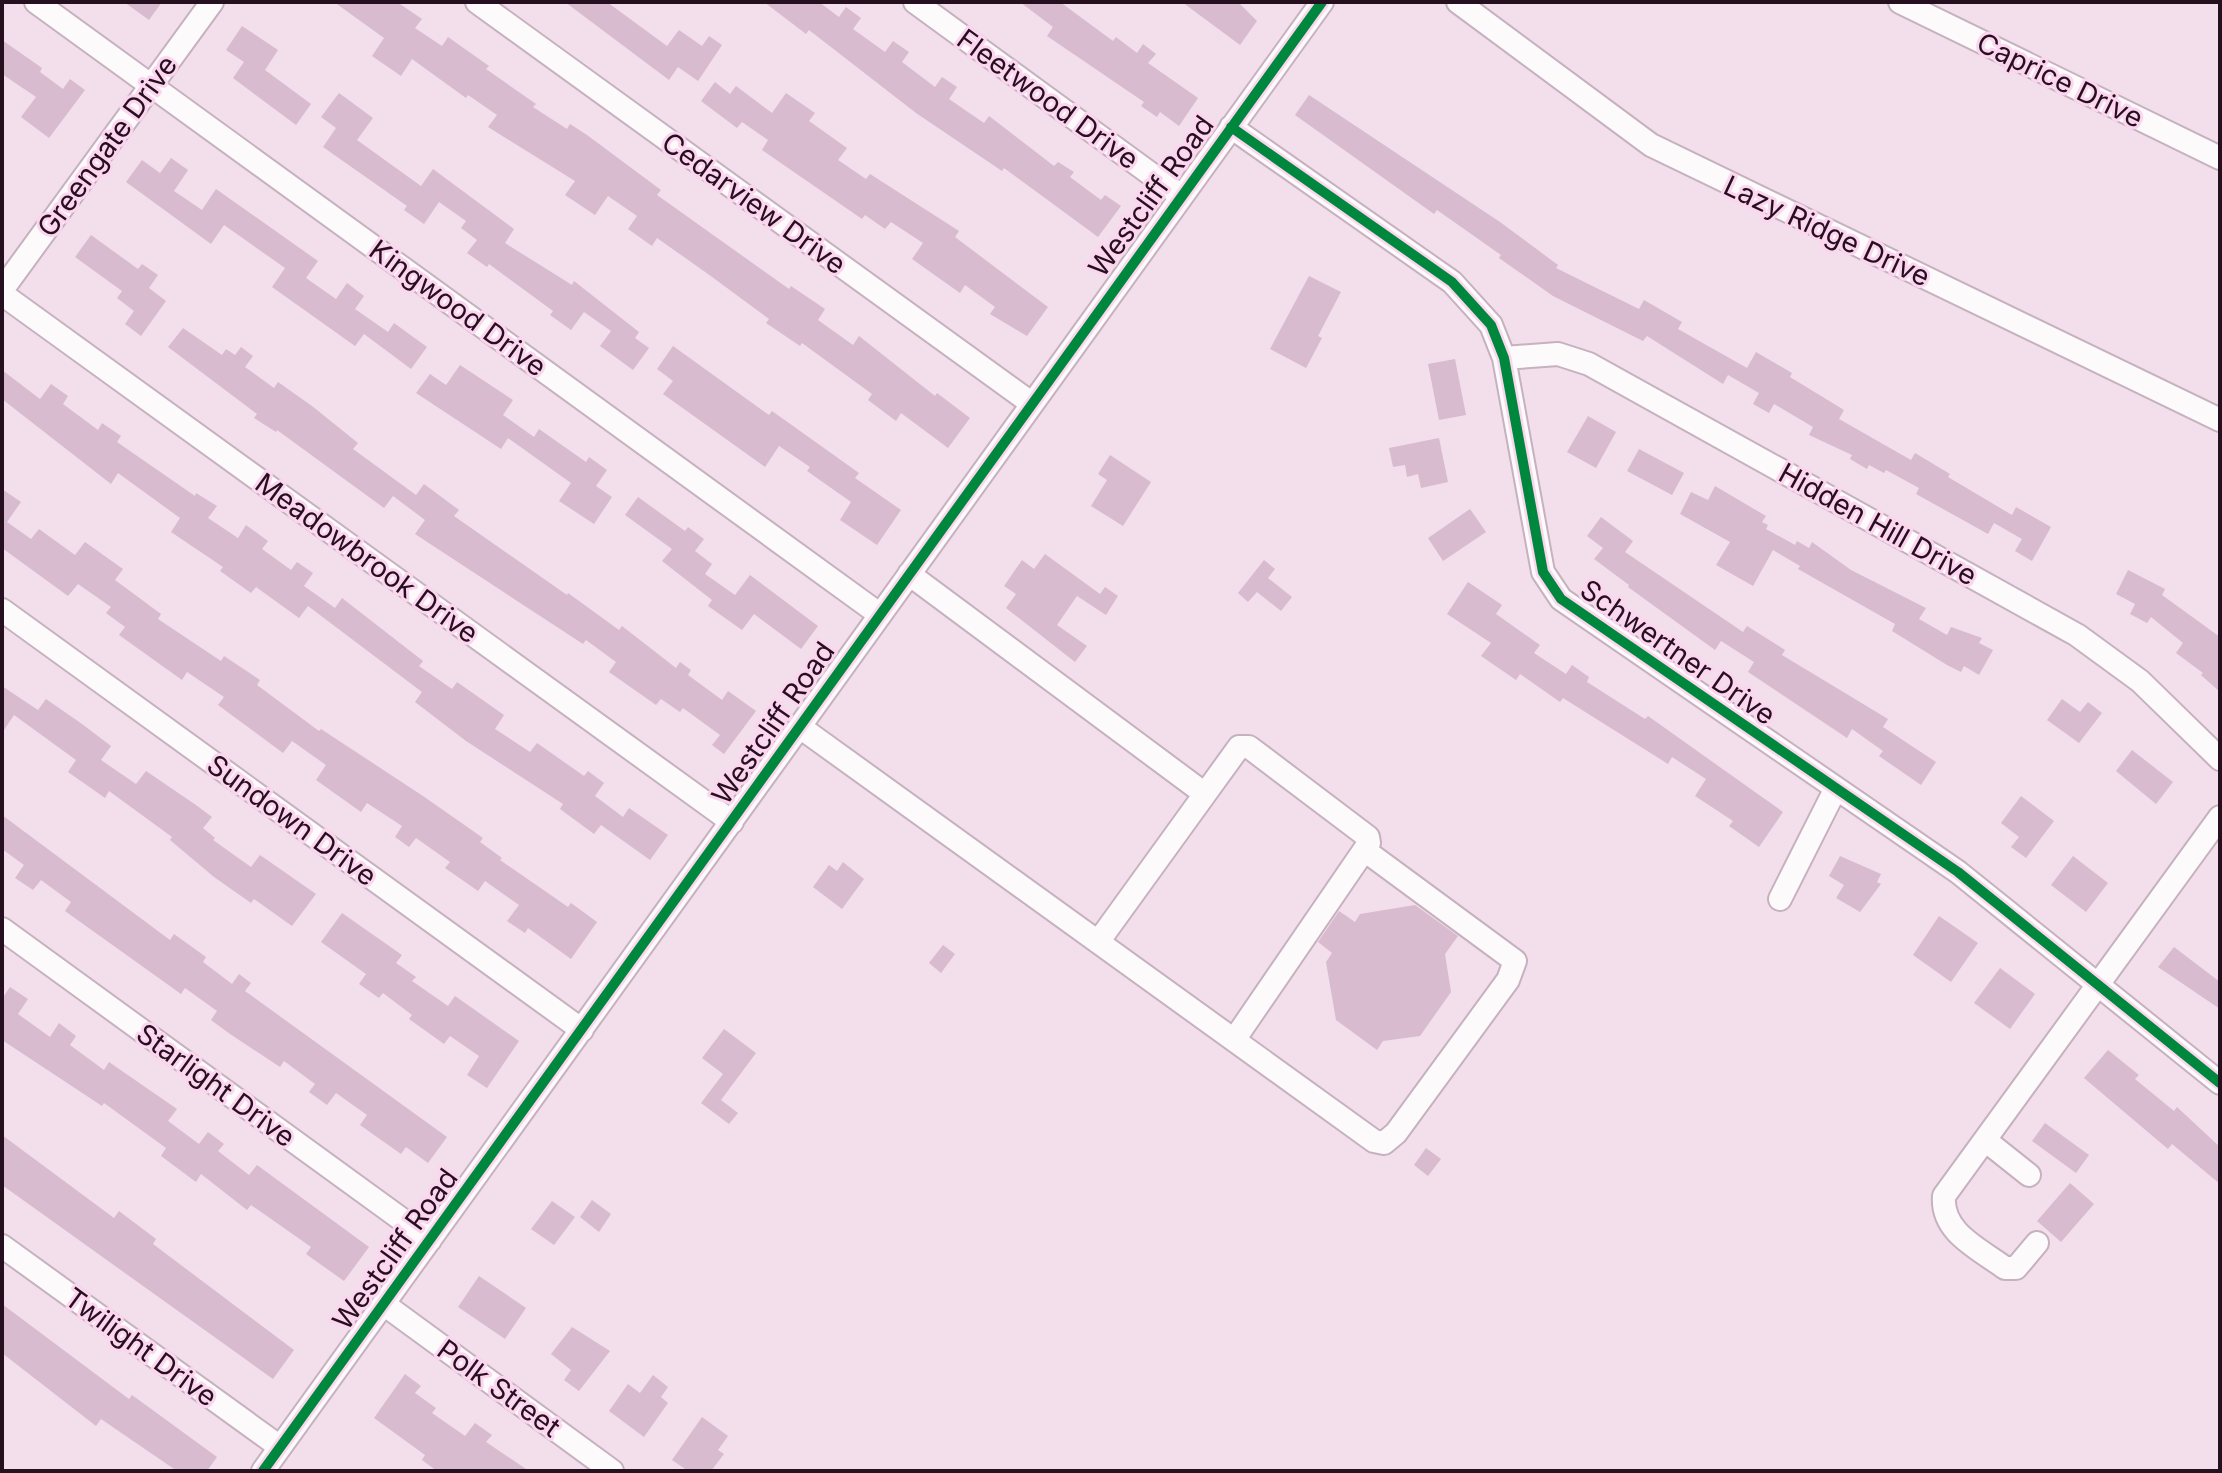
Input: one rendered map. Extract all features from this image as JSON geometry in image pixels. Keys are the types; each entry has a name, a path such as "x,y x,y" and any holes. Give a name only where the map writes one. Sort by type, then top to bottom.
{"street":[{"name":"Kingwood Drive","path":"36,2 879,614"},
{"name":"Greengate Drive","path":"2,292 212,2"},
{"name":"Cedarview Drive","path":"477,2 1031,403"},
{"name":"Fleetwood Drive","path":"915,2 1181,196"},
{"name":"Westcliff Road","path":"263,1471 1322,2"},
{"name":"Lazy Ridge Drive","path":"1458,2 1651,145 2220,420"},
{"name":"Caprice Drive","path":"1900,2 2220,158"},
{"name":"Schwertner Drive","path":"1231,127 1452,282 1491,325 1504,358 1534,531 1543,572 1552,590 1582,617 1958,872 2220,1083"},
{"name":"Meadowbrook Drive","path":"2,292 732,822"},
{"name":"Hidden Hill Drive","path":"1504,358 1558,354 1589,364 2077,635 2130,673 2220,759"},
{"path":"909,574 1205,794"},
{"name":"Sundown Drive","path":"2,610 582,1030"},
{"path":"800,727 1374,1141 1384,1143 1396,1133 1508,980 1515,961 1367,852"},
{"path":"1098,942 1239,747 1249,747 1368,837 1367,852 1234,1040"},
{"path":"1780,899 1835,790"},
{"path":"2037,1243 2016,1268 2005,1268 1950,1227 1943,1211 1944,1196 2220,817"},
{"name":"Starlight Drive","path":"2,929 430,1240"},
{"path":"1985,1140 2029,1175"},
{"name":"Twilight Drive","path":"2,1246 280,1447"},
{"name":"Polk Street","path":"385,1305 612,1471"}],"building":[{"path":"124,2 162,2 149,20"},
{"path":"334,2 397,2 422,19 415,28 442,46 448,37 489,66 486,69 536,104 533,107 567,129 570,124 587,135 661,190 657,195 789,289 791,286 825,309 818,320 853,345 859,336 935,396 937,393 970,418 948,448 901,413 896,421 868,400 872,394 802,343 800,346 766,323 769,319 708,274 657,238 652,246 628,229 637,216 608,196 595,215 565,195 575,181 488,127 497,115 468,95 466,98 412,59 401,76 372,56 384,38"},
{"path":"565,2 607,2 667,46 679,30 702,46 709,36 722,45 698,81 678,67 669,80"},
{"path":"764,2 819,2 839,17 846,7 861,18 853,29 885,52 893,41 909,52 902,62 935,87 942,77 957,87 949,99 984,123 989,116 1054,166 1058,162 1074,172 1070,177 1101,200 1105,195 1121,206 1098,237 1004,168 1002,171 916,113 809,30 806,34"},
{"path":"1020,2 1060,2 1113,41 1116,37 1137,53 1143,44 1156,54 1148,63 1198,98 1179,126 1160,112 1157,117 1141,106 1144,102 1047,36 1053,27"},
{"path":"1182,2 1238,2 1257,21 1240,45"},
{"path":"242,26 278,50 265,70 311,104 296,125 233,78 244,62 226,50"},
{"path":"2,40 42,68 40,72 63,89 70,79 85,90 49,138 21,117 36,97 2,74"},
{"path":"715,82 730,94 736,86 772,113 786,93 815,113 809,121 847,148 838,160 866,179 870,174 959,231 955,237 1048,307 1027,336 990,314 995,307 965,285 960,293 912,259 923,243 891,222 885,229 865,215 862,219 762,150 768,140 742,122 737,128 701,101"},
{"path":"339,93 373,118 357,140 421,186 433,169 514,229 505,243 572,285 574,281 639,332 635,338 649,348 633,370 600,346 611,331 584,312 571,330 550,315 553,311 489,264 487,267 467,253 477,240 461,228 466,221 439,202 424,224 404,210 407,206 323,147 336,128 321,117"},
{"path":"1309,95 1500,222 1558,265 1556,268 1639,309 1644,300 1682,322 1678,329 1747,368 1756,352 1844,410 1839,419 1911,460 1915,453 1950,474 1948,477 2012,515 2016,507 2051,527 2032,561 2015,551 2022,539 1994,523 1988,534 1916,494 1919,488 1886,470 1884,473 1869,465 1867,469 1850,459 1852,455 1809,435 1813,427 1774,404 1769,413 1753,404 1759,393 1728,375 1723,384 1647,336 1643,341 1553,296 1437,210 1434,214 1295,115"},
{"path":"171,158 188,170 174,191 202,210 216,189 318,261 306,278 336,299 347,283 364,296 355,309 388,332 394,323 427,347 411,369 364,334 355,346 272,287 285,268 224,225 211,244 126,182 142,160 160,173"},
{"path":"91,235 138,269 142,264 158,275 149,288 166,301 141,336 125,324 134,311 117,298 122,291 75,257"},
{"path":"1309,276 1341,292 1318,336 1322,338 1306,368 1270,349"},
{"path":"183,328 222,355 226,349 235,355 241,347 253,356 245,367 274,388 278,382 312,406 358,443 353,449 416,495 424,484 459,510 454,516 567,595 619,630 622,626 676,668 680,662 691,670 688,675 722,700 728,691 756,711 724,754 712,745 720,735 683,708 680,712 661,699 656,705 609,672 616,662 586,640 583,644 415,534 425,520 393,496 384,508 277,430 254,418 257,414 168,347"},
{"path":"673,346 769,415 772,411 859,473 855,478 901,510 877,545 840,520 851,502 807,471 810,467 779,446 765,467 663,394 673,381 657,369"},
{"path":"1455,359 1466,415 1439,420 1428,364"},
{"path":"460,365 513,400 503,415 534,437 539,429 586,462 589,457 607,470 596,486 612,497 594,524 559,501 571,483 508,438 501,449 416,393 430,374 446,385"},
{"path":"2,370 40,399 51,384 68,396 63,404 98,430 102,423 121,436 117,442 195,496 196,493 217,506 208,518 238,538 246,525 268,541 262,549 291,570 297,562 313,573 304,586 335,608 342,598 423,661 419,666 452,689 457,682 504,715 495,729 530,752 537,743 584,776 588,771 604,783 595,796 623,817 629,808 668,835 650,860 601,825 594,834 560,809 563,804 466,741 415,702 422,692 308,606 299,618 256,587 251,593 220,571 223,567 171,532 180,518 118,473 111,484 2,399"},
{"path":"1588,416 1616,432 1596,468 1567,452"},
{"path":"1439,438 1448,482 1421,488 1418,474 1407,477 1405,465 1393,467 1389,448"},
{"path":"1639,449 1684,473 1672,495 1627,471"},
{"path":"1110,455 1151,482 1123,526 1091,506 1107,480 1098,474"},
{"path":"1715,486 1766,516 1762,522 1768,525 1766,529 1795,545 1797,541 1809,548 1812,542 1851,570 1926,608 1919,619 1947,635 1951,627 1982,638 1979,643 1993,650 1979,675 1964,666 1961,672 1947,665 1892,631 1895,624 1798,569 1800,566 1773,550 1753,586 1716,565 1730,542 1680,514 1691,492 1708,500"},
{"path":"2,489 21,502 7,522 31,539 39,529 75,555 85,542 123,569 115,580 161,614 158,619 221,661 224,656 260,680 257,685 319,731 321,729 423,796 483,838 480,842 502,858 500,860 568,907 571,903 597,922 571,959 528,928 525,933 507,921 519,905 485,881 478,891 445,868 450,862 416,838 409,847 395,837 402,826 367,803 361,812 316,780 326,765 292,741 283,753 218,705 224,697 187,672 182,680 119,635 125,627 106,613 111,607 78,584 68,596 2,548"},
{"path":"638,497 685,531 688,527 704,539 695,551 712,564 705,574 735,595 750,575 818,626 801,649 754,614 742,630 708,606 712,600 662,561 672,549 625,515"},
{"path":"1470,509 1486,532 1443,561 1428,538"},
{"path":"1601,517 1633,541 1625,552 1743,632 1747,626 1785,650 1782,655 1888,719 1883,727 1936,762 1921,785 1879,756 1883,751 1852,729 1847,738 1748,672 1754,662 1721,641 1715,650 1594,559 1603,548 1587,536"},
{"path":"1045,554 1100,594 1105,587 1118,596 1106,615 1077,596 1057,625 1087,646 1075,662 1006,608 1016,594 1004,586 1022,560 1034,569"},
{"path":"1264,560 1275,569 1268,578 1292,597 1281,611 1257,592 1248,602 1238,593"},
{"path":"2128,570 2165,589 2162,595 2220,637 2220,692 2201,675 2203,673 2176,653 2183,643 2151,617 2147,623 2130,614 2135,604 2116,594"},
{"path":"1468,582 1502,605 1496,614 1540,645 1534,653 1566,674 1572,665 1589,677 1587,682 1645,719 1648,716 1783,812 1759,847 1729,826 1733,821 1695,796 1706,779 1672,757 1668,764 1563,698 1560,702 1520,674 1516,680 1481,656 1491,643 1447,614"},
{"path":"2,686 38,710 46,699 111,746 101,760 136,784 146,771 212,817 203,828 215,838 213,840 251,867 260,855 316,894 292,926 254,899 251,903 214,877 170,840 172,837 109,791 105,798 68,772 76,760 14,715 2,733"},
{"path":"2062,699 2080,712 2088,702 2102,713 2079,743 2047,720"},
{"path":"2132,750 2173,782 2156,804 2116,771"},
{"path":"2021,796 2054,821 2026,858 2011,847 2019,837 2001,823"},
{"path":"2,815 170,940 174,934 206,957 203,962 232,984 239,974 251,983 245,991 447,1137 428,1163 406,1147 401,1154 360,1125 367,1115 336,1093 327,1105 309,1092 315,1084 284,1061 280,1067 211,1020 217,1011 185,988 181,994 65,911 71,902 41,880 33,890 15,878 24,865 2,849"},
{"path":"1840,856 1881,874 1877,882 1881,884 1860,912 1836,898 1844,885 1829,876"},
{"path":"2073,856 2108,883 2086,912 2051,885"},
{"path":"843,862 864,879 842,909 813,887 829,865 837,871"},
{"path":"1415,905 1458,936 1445,954 1451,992 1420,1036 1383,1041 1377,1050 1336,1020 1326,962 1332,953 1318,942 1339,911 1355,922 1360,914"},
{"path":"342,913 402,955 396,963 416,977 412,981 448,1006 455,996 519,1041 487,1088 467,1075 479,1056 450,1036 444,1044 409,1019 412,1015 383,993 379,998 359,984 366,974 321,942"},
{"path":"1939,916 1978,943 1951,982 1913,955"},
{"path":"943,945 955,954 941,973 929,963"},
{"path":"2174,947 2220,982 2220,1009 2158,967"},
{"path":"2000,968 2035,994 2010,1029 1974,1003"},
{"path":"10,987 28,999 18,1014 50,1037 59,1023 76,1036 70,1045 104,1070 109,1062 177,1109 168,1121 199,1144 208,1132 224,1144 218,1151 249,1175 257,1165 369,1247 344,1281 306,1254 311,1247 251,1205 247,1210 201,1174 196,1182 161,1156 166,1148 104,1103 102,1106 2,1040 2,999"},
{"path":"724,1029 756,1053 721,1100 738,1113 729,1124 701,1103 723,1074 702,1058"},
{"path":"2108,1050 2139,1075 2135,1079 2174,1111 2177,1107 2220,1147 2220,1184 2172,1144 2168,1149 2084,1078"},
{"path":"2045,1123 2089,1155 2076,1173 2032,1141"},
{"path":"2,1135 114,1218 119,1211 156,1239 153,1244 294,1350 273,1379 2,1185"},
{"path":"1426,1148 1441,1159 1428,1176 1414,1165"},
{"path":"2070,1183 2094,1204 2061,1242 2037,1221"},
{"path":"592,1200 611,1214 599,1232 580,1217"},
{"path":"552,1201 575,1217 554,1245 531,1229"},
{"path":"479,1276 526,1308 505,1339 458,1307"},
{"path":"2,1304 129,1399 132,1395 217,1457 207,1471 177,1471 101,1419 96,1426 2,1353"},
{"path":"572,1327 610,1351 579,1391 564,1380 571,1370 551,1354"},
{"path":"405,1374 421,1386 415,1393 436,1408 432,1413 465,1436 475,1423 492,1435 486,1442 529,1471 437,1471 422,1460 425,1455 374,1418"},
{"path":"653,1375 668,1387 661,1397 668,1403 644,1437 609,1411 628,1384 640,1393"},
{"path":"702,1417 728,1436 718,1450 724,1454 711,1471 688,1471 672,1460"}],"cycle path":[{"path":"263,1471 1322,2"},
{"path":"1231,127 1452,282 1491,325 1504,358 1543,572 1561,599 1958,872 2220,1083"}]}
